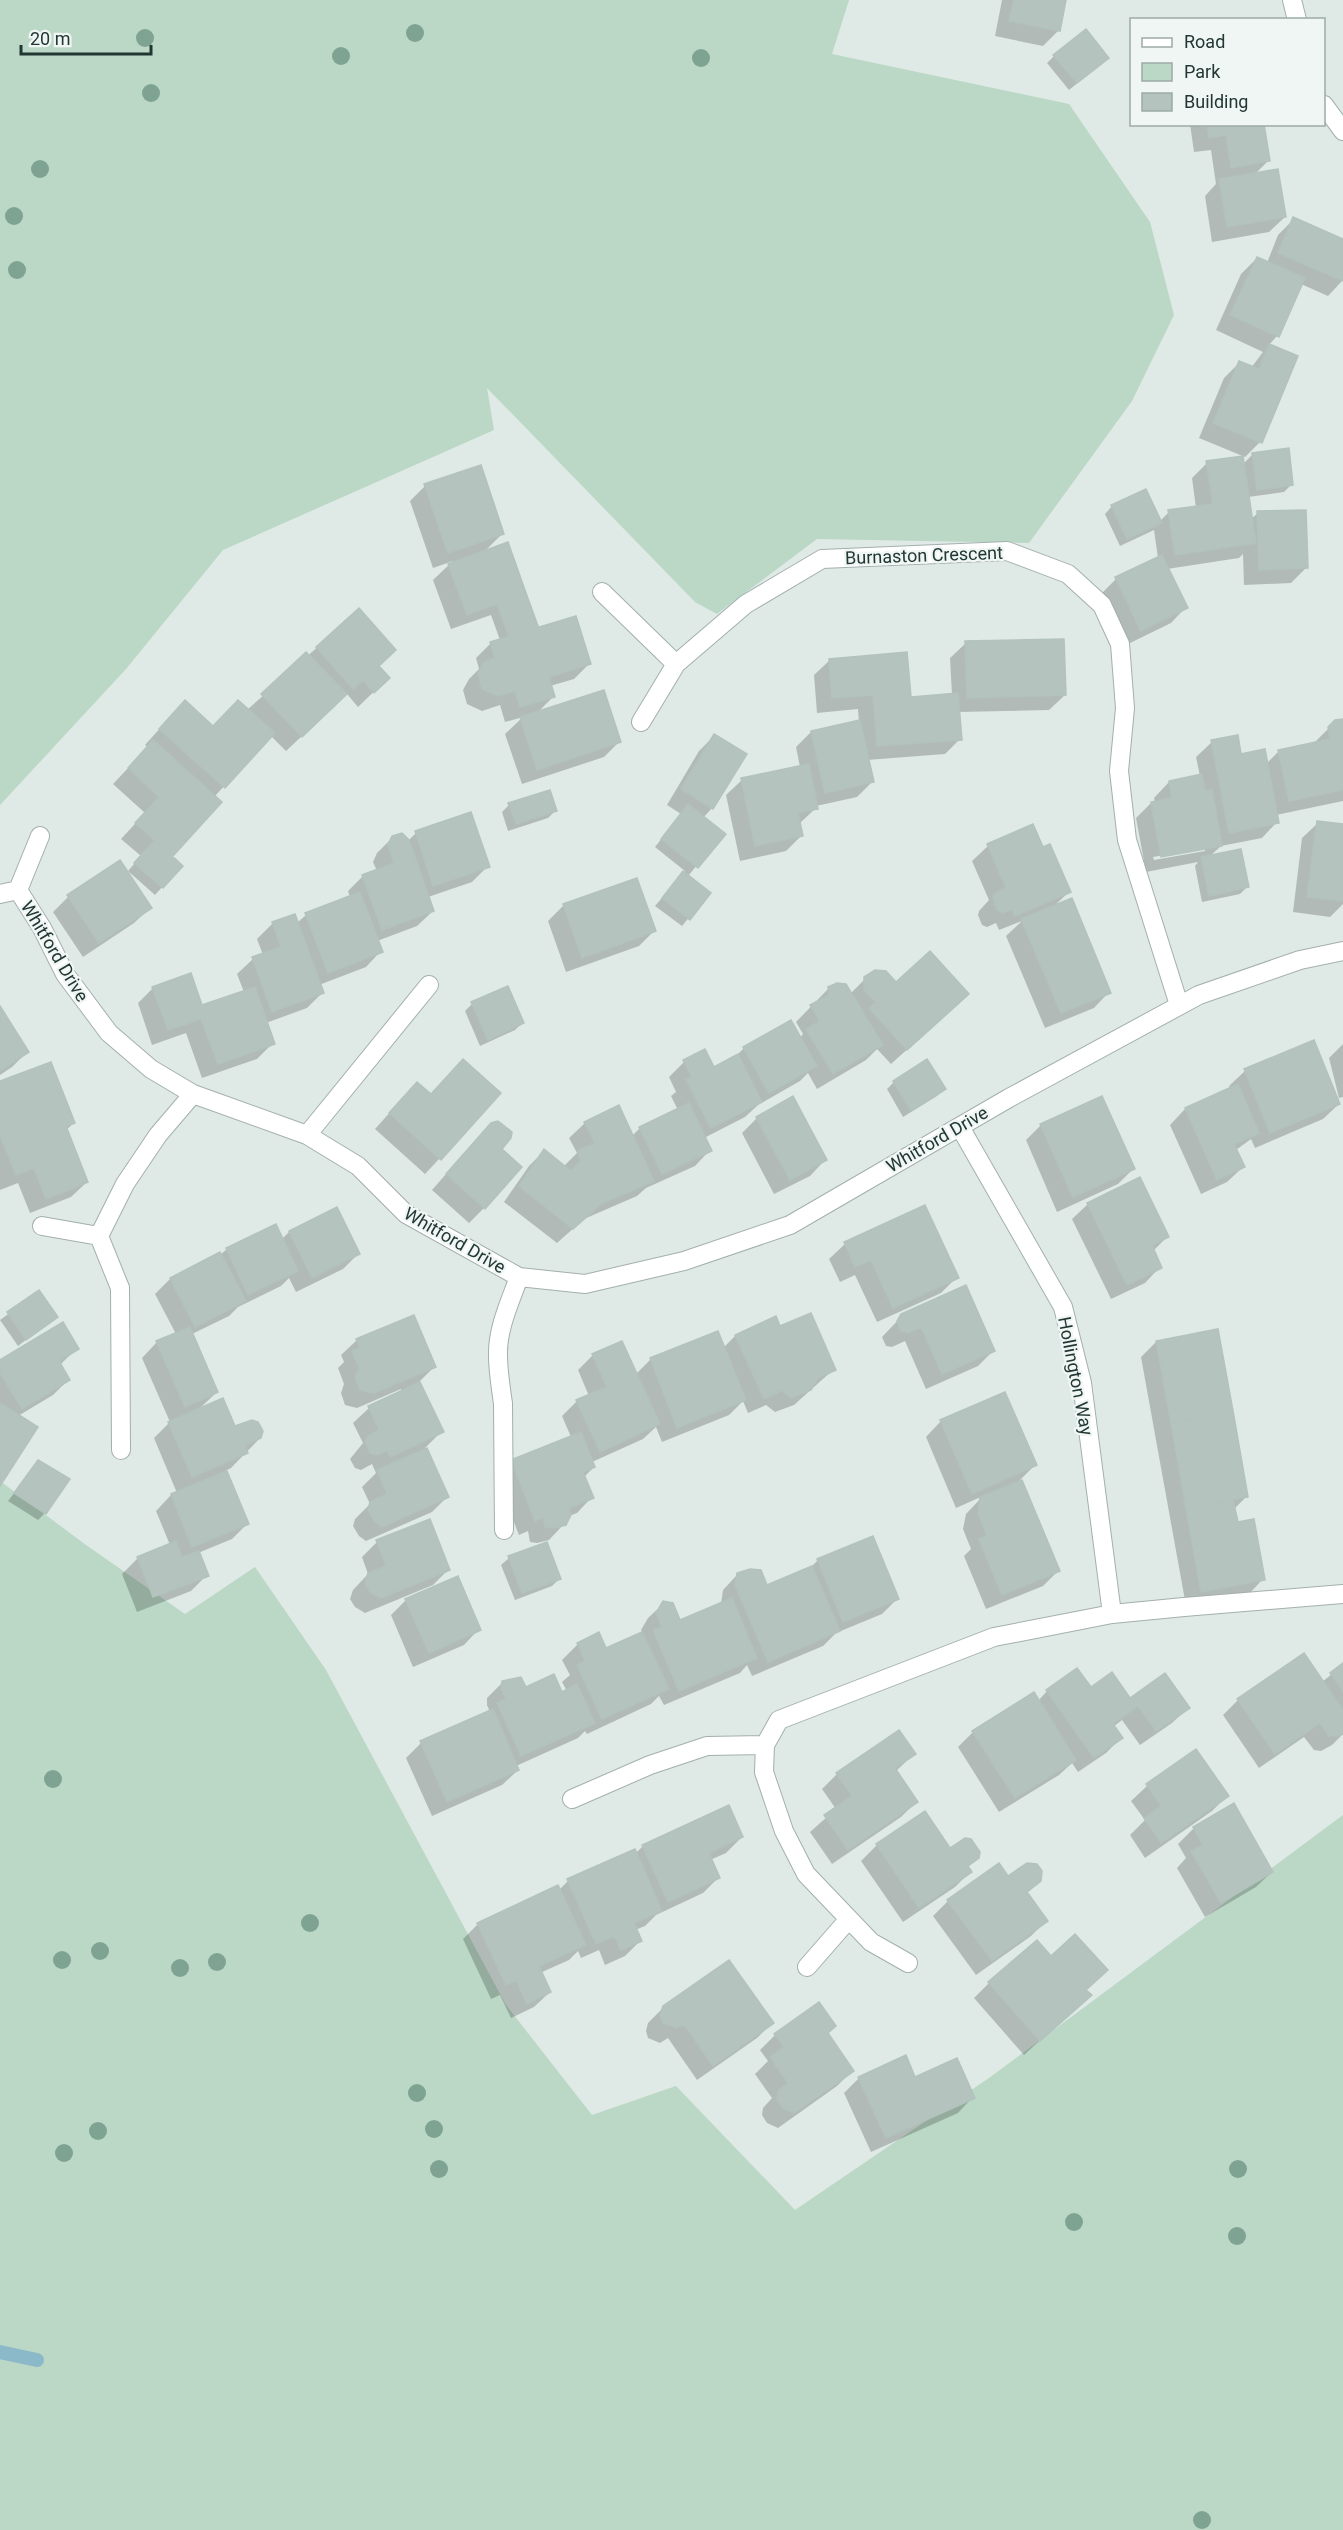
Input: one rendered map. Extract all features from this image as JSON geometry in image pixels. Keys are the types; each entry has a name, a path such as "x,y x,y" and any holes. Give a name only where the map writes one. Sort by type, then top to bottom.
{"street":[{"path":"1292,0 1296,18"},
{"path":"1325,108 1343,131"},
{"name":"Burnaston Crescent","path":"641,723 676,664 746,604 822,559 1007,551 1068,574 1102,605 1120,644 1125,708 1119,771 1127,840 1179,1005"},
{"path":"602,592 676,664"},
{"name":"Whitford Drive","path":"40,836 9,892 42,928 65,974 109,1033 152,1069 193,1094 307,1135 358,1166 406,1214 519,1277 585,1284 684,1261 790,1225 1019,1092 1199,995 1289,964 1343,951"},
{"path":"307,1135 429,985"},
{"path":"121,1450 120,1288 99,1236 125,1184 158,1135 193,1094"},
{"name":"Hollington Way","path":"960,1127 1063,1307 1082,1383 1112,1614"},
{"path":"42,1226 99,1236"},
{"name":"Whitford Drive","path":"504,1530 503,1404 498,1356 504,1320 519,1277"},
{"path":"908,1963 871,1942 806,1874 784,1831 764,1772 765,1745 779,1720 994,1637 1112,1614 1343,1594"},
{"path":"572,1799 650,1765 706,1746 765,1745"},
{"path":"807,1967 848,1920"}],"green space":[{"path":"0,0 849,0 832,54 1069,104 1150,222 1174,315 1132,401 1029,543 817,539 717,614 695,602 487,388 494,430 223,550 126,669 0,805"},
{"path":"0,1481 185,1614 255,1567 326,1670 506,2005 592,2115 676,2086 795,2210 989,2078 1343,1815 1343,2530 0,2530"}],"building":[{"path":"1014,0 1066,0 1060,31 1009,21"},
{"path":"1086,29 1109,58 1077,83 1053,55"},
{"path":"1207,126 1264,126 1270,161 1231,168 1226,135 1209,138"},
{"path":"1278,169 1286,217 1227,227 1219,179"},
{"path":"1293,217 1343,239 1343,281 1278,253"},
{"path":"1257,257 1305,278 1279,337 1230,315"},
{"path":"1269,344 1298,356 1262,443 1213,423 1239,361 1259,369"},
{"path":"1289,448 1293,485 1257,490 1252,453"},
{"path":"1243,456 1256,543 1175,555 1168,510 1213,504 1206,461"},
{"path":"481,465 504,534 448,553 424,484"},
{"path":"1146,489 1162,523 1127,539 1111,505"},
{"path":"1306,510 1308,568 1259,570 1257,511"},
{"path":"508,542 526,593 467,615 448,564"},
{"path":"1162,555 1188,608 1141,631 1115,577"},
{"path":"526,593 538,626 509,637 497,604"},
{"path":"359,608 396,650 379,666 390,678 374,693 363,680 353,689 316,647"},
{"path":"576,616 591,664 549,677 555,697 520,707 515,691 498,696 482,689 478,673 484,662 495,658 490,642"},
{"path":"1064,639 1066,695 967,698 965,641"},
{"path":"306,652 347,694 302,737 261,694"},
{"path":"907,652 911,697 958,693 962,740 877,746 873,695 832,698 829,659"},
{"path":"604,690 621,742 537,770 520,717"},
{"path":"185,700 213,726 238,700 275,733 225,788 159,729"},
{"path":"1343,719 1343,790 1289,801 1278,750 1330,739 1328,727 1335,720"},
{"path":"860,720 874,782 825,793 811,731"},
{"path":"714,734 747,754 713,809 681,789"},
{"path":"1238,735 1241,754 1265,749 1279,823 1229,833 1211,740"},
{"path":"153,740 222,802 173,856 135,823 159,797 128,768"},
{"path":"809,764 818,809 798,813 803,836 755,846 741,778"},
{"path":"1202,774 1205,791 1212,790 1222,846 1161,857 1151,802 1172,798 1169,781"},
{"path":"550,790 557,811 516,824 508,803"},
{"path":"688,804 726,834 698,868 661,839"},
{"path":"471,812 490,867 433,886 415,831"},
{"path":"1317,821 1343,824 1343,901 1307,897"},
{"path":"1033,824 1043,847 1050,844 1071,892 1015,916 1012,909 1003,913 997,910 993,899 994,894 1006,888 987,844"},
{"path":"402,833 409,840 434,911 382,930 362,875 394,863 388,845 392,836"},
{"path":"155,840 183,866 163,888 134,863"},
{"path":"1241,849 1249,887 1209,896 1201,857"},
{"path":"120,860 152,908 99,943 67,895"},
{"path":"683,871 711,893 690,920 662,898"},
{"path":"637,878 656,931 582,958 563,904"},
{"path":"360,892 383,952 328,973 305,913"},
{"path":"1072,898 1111,993 1061,1013 1021,919"},
{"path":"295,914 324,993 272,1012 252,957 281,947 272,922"},
{"path":"930,951 969,994 907,1050 869,1008 876,1002 864,990 864,977 875,970 886,971 896,982"},
{"path":"191,973 202,1005 255,987 275,1044 218,1064 201,1019 168,1030 152,987"},
{"path":"837,983 846,984 883,1045 833,1074 806,1029 820,1021 810,1005 829,995 828,987"},
{"path":"508,986 524,1023 488,1040 471,1002"},
{"path":"0,1006 29,1052 0,1071"},
{"path":"791,1020 817,1066 769,1093 743,1047"},
{"path":"1314,1040 1340,1104 1270,1133 1244,1069"},
{"path":"705,1049 714,1067 738,1054 762,1102 711,1128 686,1080 692,1077 683,1060"},
{"path":"463,1059 501,1093 441,1160 389,1113 417,1082 431,1094"},
{"path":"927,1059 946,1089 911,1111 893,1081"},
{"path":"51,1062 75,1123 66,1126 88,1182 46,1199 34,1168 16,1175 0,1135 0,1081"},
{"path":"1238,1084 1259,1133 1234,1144 1245,1167 1217,1180 1185,1108"},
{"path":"793,1096 827,1160 790,1180 756,1117"},
{"path":"1102,1096 1135,1169 1073,1197 1040,1124"},
{"path":"689,1103 712,1151 662,1174 639,1127"},
{"path":"619,1105 654,1181 601,1204 573,1229 519,1186 544,1149 571,1171 581,1161 577,1151 595,1143 584,1122"},
{"path":"498,1121 512,1132 511,1138 502,1149 522,1167 485,1209 446,1174 491,1123"},
{"path":"1140,1177 1169,1237 1152,1245 1162,1268 1127,1285 1087,1203"},
{"path":"925,1205 959,1278 893,1308 871,1260 855,1267 844,1242"},
{"path":"337,1207 360,1254 312,1278 289,1231"},
{"path":"276,1224 298,1271 248,1295 226,1248"},
{"path":"220,1252 246,1301 195,1327 170,1278"},
{"path":"966,1285 995,1351 942,1374 921,1327 908,1333 901,1331 897,1321 901,1314"},
{"path":"39,1290 58,1317 26,1340 7,1312"},
{"path":"811,1313 836,1370 818,1378 811,1390 791,1398 782,1390 764,1399 735,1335 776,1316 780,1326"},
{"path":"414,1315 436,1367 374,1393 360,1390 355,1377 359,1368 352,1351 360,1348 356,1339"},
{"path":"63,1322 79,1349 59,1361 70,1380 22,1409 0,1373 0,1360"},
{"path":"190,1327 218,1392 185,1407 156,1341"},
{"path":"1218,1329 1233,1411 1171,1423 1156,1341"},
{"path":"718,1331 746,1400 677,1428 650,1358"},
{"path":"622,1341 660,1424 600,1452 576,1400 607,1387 592,1354"},
{"path":"420,1382 444,1432 390,1457 387,1450 378,1455 370,1453 365,1442 368,1436 379,1430 368,1406"},
{"path":"1005,1392 1037,1465 972,1494 940,1420"},
{"path":"223,1398 235,1426 252,1420 258,1422 263,1431 261,1438 245,1445 248,1453 192,1477 168,1422"},
{"path":"0,1403 38,1427 0,1486"},
{"path":"1233,1411 1248,1497 1186,1508 1171,1423"},
{"path":"581,1432 595,1467 583,1472 594,1498 569,1508 571,1515 566,1525 554,1528 545,1527 543,1517 535,1521 511,1460"},
{"path":"427,1448 449,1497 382,1527 374,1521 368,1510 370,1502 387,1494 377,1470"},
{"path":"38,1460 70,1479 46,1514 14,1493"},
{"path":"227,1471 249,1524 192,1547 171,1494"},
{"path":"1022,1480 1060,1571 1002,1595 979,1539 987,1536 978,1513 980,1497"},
{"path":"1233,1500 1238,1522 1254,1519 1265,1580 1201,1592 1186,1508"},
{"path":"430,1519 450,1570 381,1598 370,1592 365,1583 368,1573 386,1566 376,1540"},
{"path":"873,1536 899,1599 843,1622 817,1559"},
{"path":"176,1541 182,1557 199,1551 209,1576 153,1597 137,1557"},
{"path":"547,1542 561,1579 522,1593 508,1556"},
{"path":"812,1566 840,1631 768,1662 735,1585 737,1573 750,1569 761,1570 767,1585"},
{"path":"458,1576 481,1630 429,1653 405,1599"},
{"path":"732,1598 757,1658 679,1691 653,1630 662,1627 656,1613 663,1601 673,1603 680,1620"},
{"path":"599,1632 606,1648 642,1632 669,1689 602,1719 577,1665 585,1661 577,1643"},
{"path":"1304,1653 1343,1710 1343,1734 1329,1736 1320,1723 1275,1754 1237,1699"},
{"path":"1343,1663 1343,1691 1330,1673"},
{"path":"1077,1668 1091,1687 1112,1672 1130,1698 1165,1673 1190,1708 1156,1731 1138,1706 1113,1724 1123,1738 1094,1758 1046,1690"},
{"path":"554,1674 562,1692 577,1684 595,1723 521,1756 497,1703 506,1699 501,1689 502,1681 521,1677 526,1687"},
{"path":"1034,1692 1076,1760 1015,1798 972,1731"},
{"path":"493,1709 519,1770 447,1802 420,1741"},
{"path":"899,1730 916,1754 895,1768 918,1802 848,1850 824,1815 852,1796 836,1773"},
{"path":"1196,1749 1229,1796 1161,1843 1144,1818 1161,1806 1146,1784"},
{"path":"1234,1803 1273,1872 1221,1903 1191,1851 1203,1845 1193,1827"},
{"path":"729,1805 743,1837 709,1853 720,1878 668,1902 642,1845"},
{"path":"925,1811 950,1848 965,1838 971,1839 980,1852 979,1858 968,1866 972,1872 919,1908 876,1844"},
{"path":"635,1849 662,1911 634,1923 642,1941 621,1950 614,1936 596,1944 567,1879"},
{"path":"999,1863 1008,1876 1027,1863 1037,1864 1042,1871 1041,1881 1027,1892 1048,1921 992,1961 947,1900"},
{"path":"558,1885 586,1945 539,1966 551,1992 527,2004 516,1980 506,1985 477,1923"},
{"path":"1075,1934 1108,1970 1086,1990 1092,1995 1040,2041 988,1982 1037,1940 1051,1956"},
{"path":"729,1960 774,2023 713,2066 684,2024 676,2028 663,2023 660,2015 663,2006"},
{"path":"819,2002 836,2026 828,2033 854,2071 794,2113 783,2108 777,2099 778,2091 788,2083 770,2057 784,2047 774,2034"},
{"path":"906,2055 915,2077 957,2058 975,2098 886,2138 858,2077"}],"waterway":[{"path":"0,2352 37,2360"}]}
